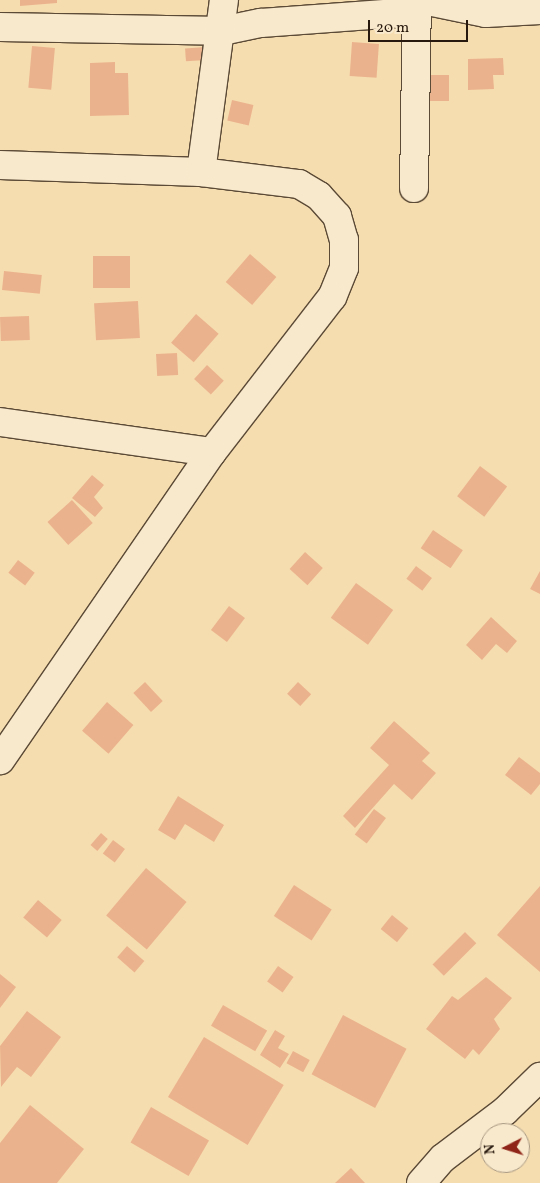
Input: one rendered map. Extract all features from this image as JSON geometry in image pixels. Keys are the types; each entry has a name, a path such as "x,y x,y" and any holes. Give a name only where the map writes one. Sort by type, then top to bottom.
{"street":[{"path":"200,172 222,31 224,0"},
{"path":"0,27 222,31 260,23 398,13 416,0"},
{"path":"414,188 416,0"},
{"path":"423,0 486,13 540,10"},
{"path":"0,164 200,172 299,184 319,196 337,216 344,240 344,268 332,297 212,452 0,760"},
{"path":"0,422 212,452"},
{"path":"422,1183 443,1158 505,1110 540,1076"}],"building":[{"path":"20,0 57,0 57,3 20,6"},
{"path":"352,42 379,44 377,78 350,76"},
{"path":"32,46 55,48 51,90 28,88"},
{"path":"205,47 206,60 186,61 185,48"},
{"path":"503,58 504,75 493,75 494,89 468,90 468,59"},
{"path":"115,62 115,73 128,73 129,115 90,116 90,63"},
{"path":"427,75 449,75 449,101 427,101"},
{"path":"232,100 253,105 249,125 227,120"},
{"path":"250,254 276,277 252,305 226,282"},
{"path":"93,256 130,256 130,288 93,288"},
{"path":"4,271 42,275 40,294 2,290"},
{"path":"138,301 140,338 96,340 94,303"},
{"path":"196,314 219,334 194,362 171,343"},
{"path":"29,316 30,340 1,341 0,317"},
{"path":"177,353 178,375 157,376 156,354"},
{"path":"207,365 224,381 211,395 194,379"},
{"path":"480,466 507,486 484,517 457,496"},
{"path":"92,475 104,485 94,497 103,508 95,517 72,498"},
{"path":"72,500 93,523 68,545 47,522"},
{"path":"433,530 463,550 451,568 421,548"},
{"path":"305,552 323,568 307,585 290,569"},
{"path":"18,560 35,573 25,585 8,573"},
{"path":"416,566 432,578 422,591 406,579"},
{"path":"540,571 540,594 530,589"},
{"path":"356,583 393,610 368,645 331,618"},
{"path":"229,606 245,618 227,642 211,630"},
{"path":"491,617 517,641 507,653 496,644 482,660 466,645"},
{"path":"145,682 163,701 151,712 133,693"},
{"path":"298,682 311,694 300,706 287,694"},
{"path":"107,702 133,725 108,754 82,731"},
{"path":"394,721 430,753 422,761 436,773 412,800 394,784 355,828 343,816 389,765 370,748"},
{"path":"519,757 540,773 540,784 531,795 505,775"},
{"path":"178,796 224,825 214,842 185,824 175,840 158,830"},
{"path":"374,809 386,818 367,844 355,835"},
{"path":"101,833 108,839 97,851 91,845"},
{"path":"113,840 125,849 115,863 103,854"},
{"path":"146,868 187,902 147,950 106,915"},
{"path":"294,885 332,910 312,941 274,916"},
{"path":"540,886 540,972 497,935"},
{"path":"38,900 62,920 47,938 23,918"},
{"path":"392,915 408,928 397,942 381,929"},
{"path":"465,932 476,943 444,976 432,965"},
{"path":"127,946 144,961 135,972 117,957"},
{"path":"278,966 294,977 283,992 267,982"},
{"path":"0,974 16,987 0,1008"},
{"path":"486,977 512,998 494,1019 500,1029 479,1055 473,1049 465,1059 426,1029 452,996 458,1000"},
{"path":"223,1005 267,1030 255,1051 211,1026"},
{"path":"27,1011 61,1037 31,1077 17,1067 1,1087 0,1046"},
{"path":"343,1015 407,1049 375,1108 312,1074"},
{"path":"275,1030 285,1036 278,1048 289,1054 280,1068 260,1055"},
{"path":"204,1037 284,1085 248,1145 168,1097"},
{"path":"293,1051 310,1060 303,1072 286,1063"},
{"path":"30,1105 84,1149 57,1183 0,1183 0,1143"},
{"path":"151,1107 209,1140 189,1176 130,1143"},
{"path":"351,1168 365,1183 335,1183"}]}
